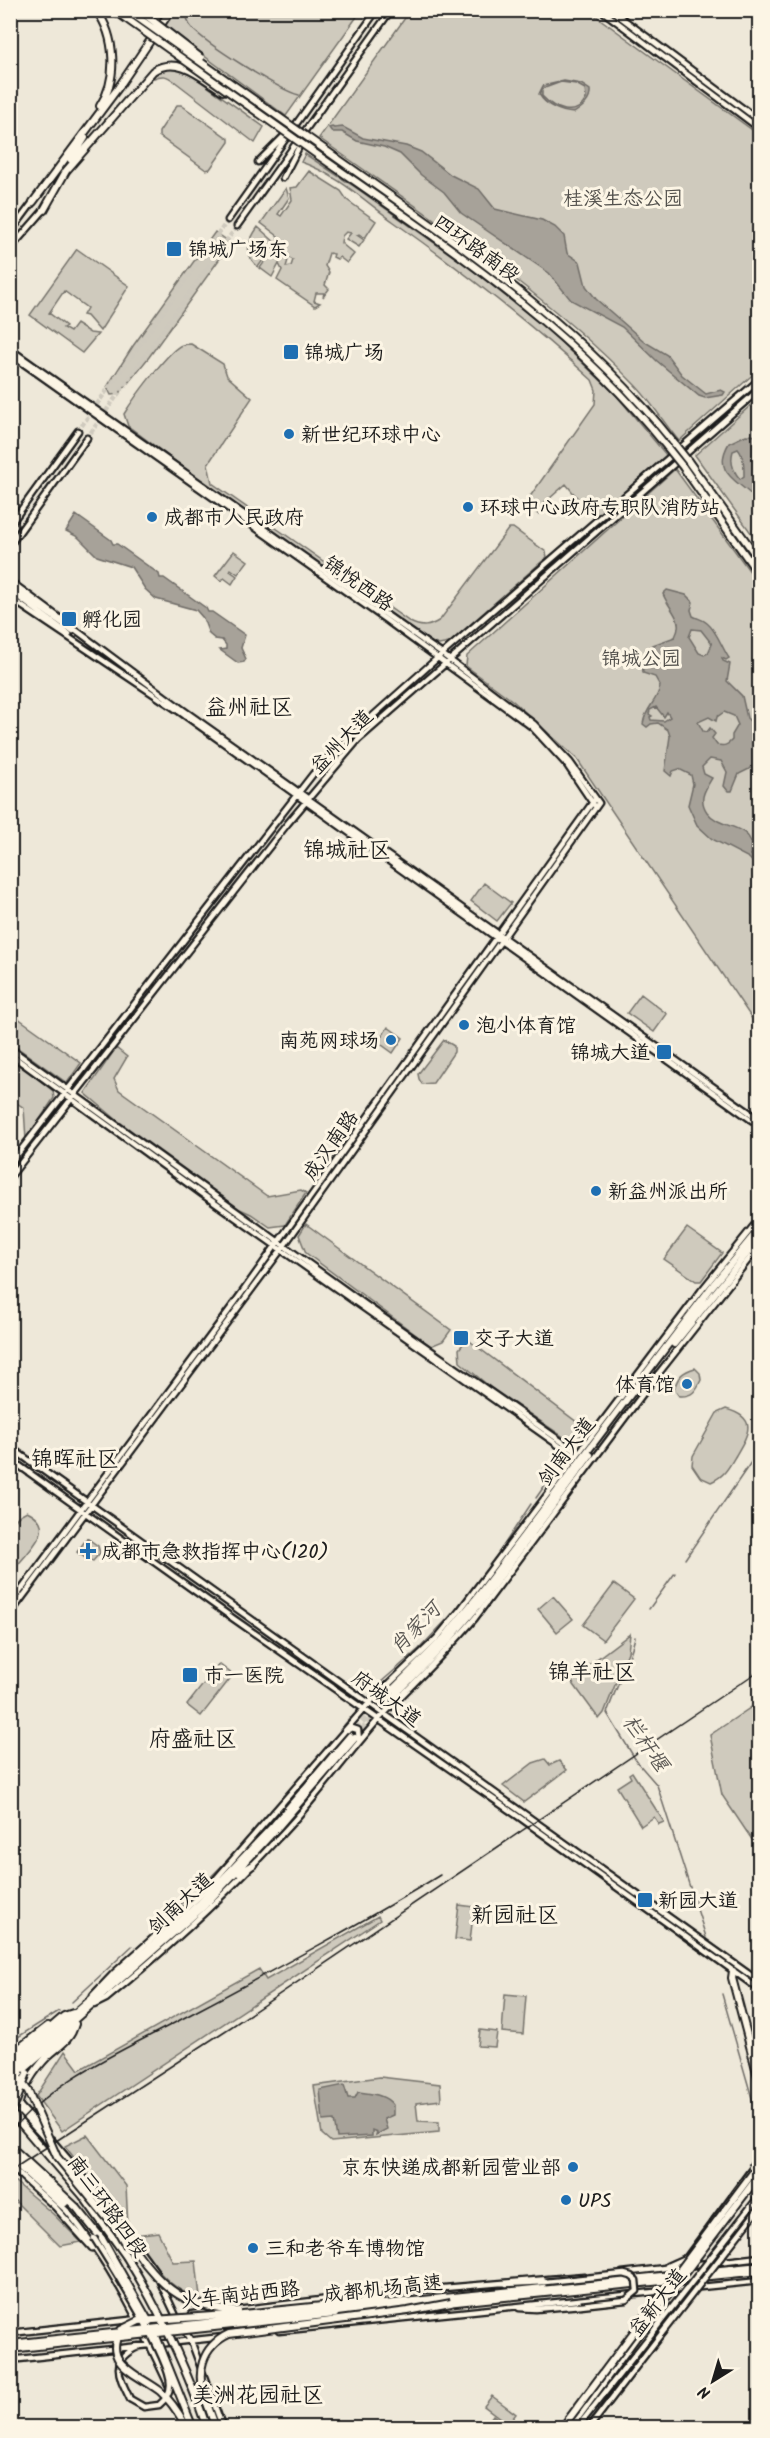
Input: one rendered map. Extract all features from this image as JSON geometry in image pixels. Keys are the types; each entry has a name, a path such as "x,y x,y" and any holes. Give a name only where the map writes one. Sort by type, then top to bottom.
{"highway":[{"path":"74,146 106,96 112,75 106,27 96,10"},
{"name":"四环路南段","path":"114,10 444,243 540,316 612,384 667,447 759,576"},
{"name":"四环路南段","path":"127,10 476,258 561,324 636,399 673,442 759,561"},
{"path":"139,10 196,53 224,78"},
{"path":"33,202 173,10"},
{"path":"44,210 81,144 173,10"},
{"path":"66,171 140,82 157,68 172,64 190,70 244,103"},
{"name":"剑南大道","path":"478,1601 536,1518 759,1227"},
{"name":"剑南大道","path":"395,1692 447,1642 677,1340 759,1237"},
{"name":"剑南大道","path":"15,2062 76,2018 200,1903 234,1869 352,1737"},
{"name":"剑南大道","path":"90,2004 204,1906 278,1827 352,1737"},
{"path":"233,1876 253,1864"},
{"path":"210,1887 234,1869"},
{"path":"736,1973 732,1978 759,2084"},
{"path":"35,2073 22,2082 10,2079 15,2062 39,2032 64,2016 76,2018"},
{"path":"15,2062 41,2056 76,2018"},
{"path":"18,2106 35,2073 47,2057 68,2041 76,2018"},
{"path":"759,2048 759,2069"},
{"path":"10,2117 15,2062"},
{"path":"15,2062 57,2157 118,2231 127,2247 128,2256"},
{"name":"南三环路四段","path":"10,2111 82,2196 128,2256 181,2359 207,2427"},
{"name":"南三环路四段","path":"10,2146 77,2208 102,2239 154,2331 193,2427"},
{"name":"南三环路四段","path":"10,2153 90,2225"},
{"path":"738,2191 759,2154"},
{"path":"562,2427 759,2161"},
{"path":"570,2427 759,2174"},
{"path":"79,2176 154,2277 180,2295 209,2306 253,2313"},
{"name":"成都机场高速","path":"10,2349 451,2303 759,2266"},
{"name":"成都机场高速","path":"10,2344 414,2301 759,2271"},
{"path":"185,2427 162,2393 130,2372 119,2361 115,2344 118,2334 128,2325 139,2321 253,2313 359,2301 414,2301"},
{"path":"216,2427 202,2390 200,2373 206,2354 224,2336 243,2331 408,2311 451,2303"}],"main road":[{"path":"228,220 377,10"},
{"path":"237,226 391,10"},
{"path":"601,10 759,129"},
{"path":"611,10 759,121"},
{"path":"258,162 298,121"},
{"path":"283,178 308,128"},
{"path":"10,233 33,202"},
{"path":"10,249 44,210"},
{"name":"锦悦西路","path":"10,352 440,656 537,731 596,803"},
{"name":"益州大道","path":"10,1164 298,794 346,740 759,379"},
{"name":"益州大道","path":"10,1177 337,762 358,740 759,389"},
{"path":"10,525 78,431"},
{"path":"10,545 87,438"},
{"path":"10,581 63,618 86,643"},
{"path":"10,586 86,643"},
{"path":"10,591 759,1120"},
{"path":"10,598 56,630 86,643"},
{"name":"成汉南路","path":"87,1506 596,803"},
{"name":"成汉南路","path":"87,1506 283,1248 499,937"},
{"path":"10,1048 69,1088 75,1096 277,1244 576,1455"},
{"path":"10,1054 65,1093 75,1096"},
{"path":"663,1054 759,1126"},
{"path":"90,2004 106,1999 196,1922 280,1836 352,1737 364,1709 437,1638 460,1610 714,1274 759,1218"},
{"path":"90,2004 97,1989 210,1887 352,1737 379,1720 475,1618 759,1245"},
{"path":"713,1285 714,1274"},
{"path":"677,1340 689,1334"},
{"name":"府城大道","path":"10,1447 379,1720 519,1816 759,1990"},
{"name":"府城大道","path":"10,1459 87,1506 385,1714 759,1982"},
{"path":"550,1507 562,1501"},
{"path":"536,1518 539,1504"},
{"path":"10,1605 87,1506"},
{"path":"10,1614 87,1506"},
{"path":"475,1618 478,1601"},
{"path":"460,1610 478,1601"},
{"path":"392,1681 387,1692 389,1696 394,1699 405,1694"},
{"path":"10,2096 79,2176 98,2194"},
{"path":"10,2101 18,2106 98,2194 156,2272 175,2316 191,2341 223,2427"},
{"path":"10,2159 94,2238 129,2296 169,2378 170,2390 159,2405 144,2407 130,2398 120,2378 119,2364 126,2354 146,2344"},
{"path":"659,2270 687,2257 721,2208 759,2161"},
{"path":"10,2166 81,2233 109,2268"},
{"name":"益新大道","path":"577,2427 759,2195"},
{"name":"益新大道","path":"589,2427 759,2207"},
{"path":"66,2210 85,2232 109,2268 179,2408 185,2427"},
{"name":"火车南站西路","path":"10,2333 362,2295 659,2270 759,2257"},
{"path":"496,2283 512,2285 624,2274 636,2280 637,2291 629,2298 536,2310 505,2307"},
{"path":"10,2360 759,2281"}],"green space":[{"path":"143,11 361,11 286,116"},
{"name":"桂溪生态公园","path":"410,11 589,11 759,135 759,369 679,441 634,384 561,316 442,224 319,138"},
{"path":"166,67 186,71 264,127 255,143 172,79 165,76 154,78 152,76"},
{"path":"177,105 181,105 229,139 210,169 206,170 159,136 159,132"},
{"path":"305,154 470,268 548,330 617,396 667,456 594,518 566,484 541,506 538,514 530,508 529,498 595,404 596,390 592,380 520,317 445,259 350,189 326,173 301,162"},
{"path":"309,171 341,191 347,200 376,221 365,238 357,235 364,240 359,247 346,239 351,233 346,232 342,236 341,243 354,254 347,263 329,253 325,266 329,272 325,285 329,289 323,297 324,293 316,293 314,301 320,303 315,306 277,280 282,270 279,264 272,277 260,268 268,257 270,258 276,252 288,260 286,267 291,266 293,260 272,248 258,267 249,252 250,242 258,227 277,244 278,236 261,223 286,188 289,198 278,214 281,216 292,200 290,188 297,187"},
{"path":"215,232 231,243 149,357 119,394 111,395 107,387 133,346"},
{"path":"77,249 129,286 100,331 87,316 83,315 87,308 64,291 49,313 70,332 76,324 90,333 98,334 82,353 30,315"},
{"path":"191,344 223,364 227,376 252,398 208,464 212,483 410,622 425,626 440,620 509,528 513,528 546,552 547,557 449,643 439,645 431,642 214,490 128,426 124,414 151,376 176,349 182,345"},
{"path":"759,398 759,544 695,455"},
{"name":"锦城公园","path":"675,469 759,584 759,1029 577,759 513,701 466,666 467,656"},
{"path":"234,551 248,561 238,574 231,569 230,571 237,576 232,584 224,578 221,581 215,576"},
{"path":"484,883 511,903 497,921 471,901"},
{"path":"641,994 667,1014 654,1032 627,1013"},
{"path":"11,1013 81,1063 67,1083 11,1043"},
{"name":"南苑网球场","path":"388,1027 403,1038 393,1053 378,1042"},
{"path":"444,1040 454,1046 454,1052 433,1083 422,1084 418,1074"},
{"path":"116,1048 127,1057 114,1079 119,1090 267,1196 301,1190 306,1193 285,1225 270,1227 240,1209 117,1120 85,1093"},
{"path":"11,1057 53,1091 54,1098 26,1140 24,1108 11,1099"},
{"path":"306,1224 451,1330 443,1341 431,1346 306,1253 299,1235"},
{"path":"687,1228 722,1253 701,1281 696,1281 664,1259"},
{"path":"467,1339 586,1429 576,1443 574,1444 490,1387 460,1362 459,1349"},
{"name":"体育馆","path":"695,1368 700,1373 701,1380 697,1387 690,1394 679,1396 674,1389 677,1381 681,1375"},
{"path":"726,1409 743,1417 747,1422 747,1433 726,1471 711,1482 700,1477 692,1465 693,1456 717,1413"},
{"path":"27,1511 41,1524 41,1531 34,1545 11,1570 9,1544 11,1528 19,1515"},
{"path":"87,1538 98,1546 100,1553 93,1561 77,1552"},
{"path":"614,1584 634,1599 603,1640 583,1625"},
{"path":"553,1596 573,1619 557,1632 538,1609"},
{"path":"630,1634 628,1652 604,1713 599,1719 572,1682 573,1677"},
{"path":"219,1664 233,1675 201,1716 187,1705"},
{"path":"759,1702 759,1850 722,1795 710,1735"},
{"path":"545,1759 550,1765 559,1761 567,1770 524,1802 503,1786 533,1763"},
{"path":"632,1772 664,1822 659,1824 654,1817 641,1826 617,1787 631,1778 629,1774"},
{"path":"459,1905 474,1907 470,1941 455,1939"},
{"path":"378,1916 380,1920 62,2131 36,2096 65,2051 79,2070 259,1969 266,1980"},
{"path":"505,1994 526,1996 523,2034 502,2032"},
{"path":"480,2030 497,2032 495,2047 478,2046"},
{"path":"380,2077 440,2084 441,2100 416,2103 418,2121 439,2122 439,2132 331,2142 322,2134 314,2086"},
{"path":"87,2135 126,2186 128,2227 65,2146"},
{"path":"13,2180 53,2214 81,2242 60,2246 11,2197 11,2181"},
{"path":"158,2232 173,2262 196,2261 200,2297 178,2289 169,2282 153,2264 134,2235"},
{"path":"492,2396 516,2414 508,2424 484,2406"},
{"path":"493,2415 506,2425 504,2427 484,2427"}],"shaded area":[{"path":"564,81 581,84 590,90 590,94 588,101 574,113 559,110 545,102 539,94 543,86","holes":["561,82 576,84 585,89 586,99 577,109 559,108 542,96 542,89"]},
{"path":"343,127 363,138 406,146 421,152 451,175 479,189 495,209 542,220 555,227 564,236 567,253 580,262 586,286 596,299 645,342 667,355 682,375 706,394 721,390 725,392 723,395 705,398 699,396 657,361 622,327 571,300 549,273 461,213 444,192 421,175 400,154 384,147 357,141 342,132 332,132 329,128"},
{"path":"746,435 759,436 759,504 726,471 723,464 724,454 729,443","holes":["738,449 744,476 740,479 732,462 733,451"]},
{"path":"76,515 111,540 113,544 117,544 159,574 160,578 164,578 206,608 208,612 212,612 245,635 241,648 246,659 244,662 238,663 220,650 226,649 226,645 222,640 215,639 209,634 203,618 196,610 156,599 145,589 131,567 97,556 78,537 66,531"},
{"path":"667,590 686,595 693,602 691,610 693,616 711,626 729,658 726,660 722,658 730,664 727,681 742,696 747,718 753,724 759,724 759,770 751,768 739,774 732,791 728,791 724,786 727,772 721,761 710,759 702,767 704,774 712,778 704,795 704,807 718,821 747,835 751,843 750,854 759,864 759,869 749,858 712,839 697,825 688,805 693,784 691,775 679,769 673,771 671,776 665,771 670,736 668,730 658,723 647,727 643,724 660,686 655,677 643,673 642,659 653,645 675,637 678,631 675,615 663,594","holes":["692,629 701,630 712,644 708,653 704,655 699,653 689,637","656,707 664,717 667,712 670,717 664,721 651,720 650,710","724,712 734,716 738,725 732,735 732,740 725,745 717,745 712,738 715,734 710,728 707,732 703,731 698,722 709,717 716,721 717,717"]},
{"path":"344,2085 348,2098 355,2098 358,2092 377,2095 390,2101 393,2105 393,2115 384,2119 387,2129 376,2135 377,2132 372,2130 372,2136 337,2138 334,2120 323,2121 320,2090"}],"waterway":[{"path":"187,10 190,26 211,44 260,76 299,95"},
{"name":"栏杆堰","path":"685,1559 760,1449"},
{"name":"肖家河","path":"536,1498 564,1458"},
{"name":"肖家河","path":"487,1570 531,1504"},
{"name":"栏杆堰","path":"649,1609 675,1573"},
{"name":"肖家河","path":"373,1689 419,1649 454,1612 475,1585"},
{"name":"栏杆堰","path":"635,1637 607,1713 637,1762 657,1785 706,1937"},
{"name":"肖家河","path":"340,1730 350,1718"},
{"name":"肖家河","path":"154,1927 198,1890 243,1844"},
{"name":"肖家河","path":"72,2002 132,1946"},
{"name":"栏杆堰","path":"722,1994 760,2126"},
{"name":"肖家河","path":"10,2042 59,2011"}],"tunnel":[{"path":"78,431 228,220"},
{"path":"87,438 237,226"},
{"path":"350,1736 393,1689"},
{"path":"355,1737 396,1695"}],"railway":[{"path":"10,2171 231,2027 760,1670"},
{"path":"10,2133 46,2097 89,2068 311,1949 440,1875"}],"place":[{"name":"锦城广场东","path":"174,249"},
{"name":"锦城广场","path":"291,352"},
{"name":"新世纪环球中心","path":"289,434"},
{"name":"环球中心政府专职队消防站","path":"468,507"},
{"name":"成都市人民政府","path":"152,517"},
{"name":"孵化园","path":"69,619"},
{"name":"泡小体育馆","path":"464,1025"},
{"name":"南苑网球场","path":"391,1040"},
{"name":"锦城大道","path":"664,1052"},
{"name":"新益州派出所","path":"596,1191"},
{"name":"交子大道","path":"461,1338"},
{"name":"体育馆","path":"687,1384"},
{"name":"成都市急救指挥中心(120)","path":"88,1551"},
{"name":"市一医院","path":"190,1675"},
{"name":"新园大道","path":"645,1900"},
{"name":"京东快递成都新园营业部","path":"573,2167"},
{"name":"UPS","path":"566,2200"},
{"name":"三和老爷车博物馆","path":"253,2248"}],"district":[{"name":"益州社区","path":"249,706"},
{"name":"锦城社区","path":"347,849"},
{"name":"锦晖社区","path":"75,1458"},
{"name":"锦羊社区","path":"592,1671"},
{"name":"府盛社区","path":"193,1738"},
{"name":"新园社区","path":"515,1914"},
{"name":"美洲花园社区","path":"258,2394"}]}
